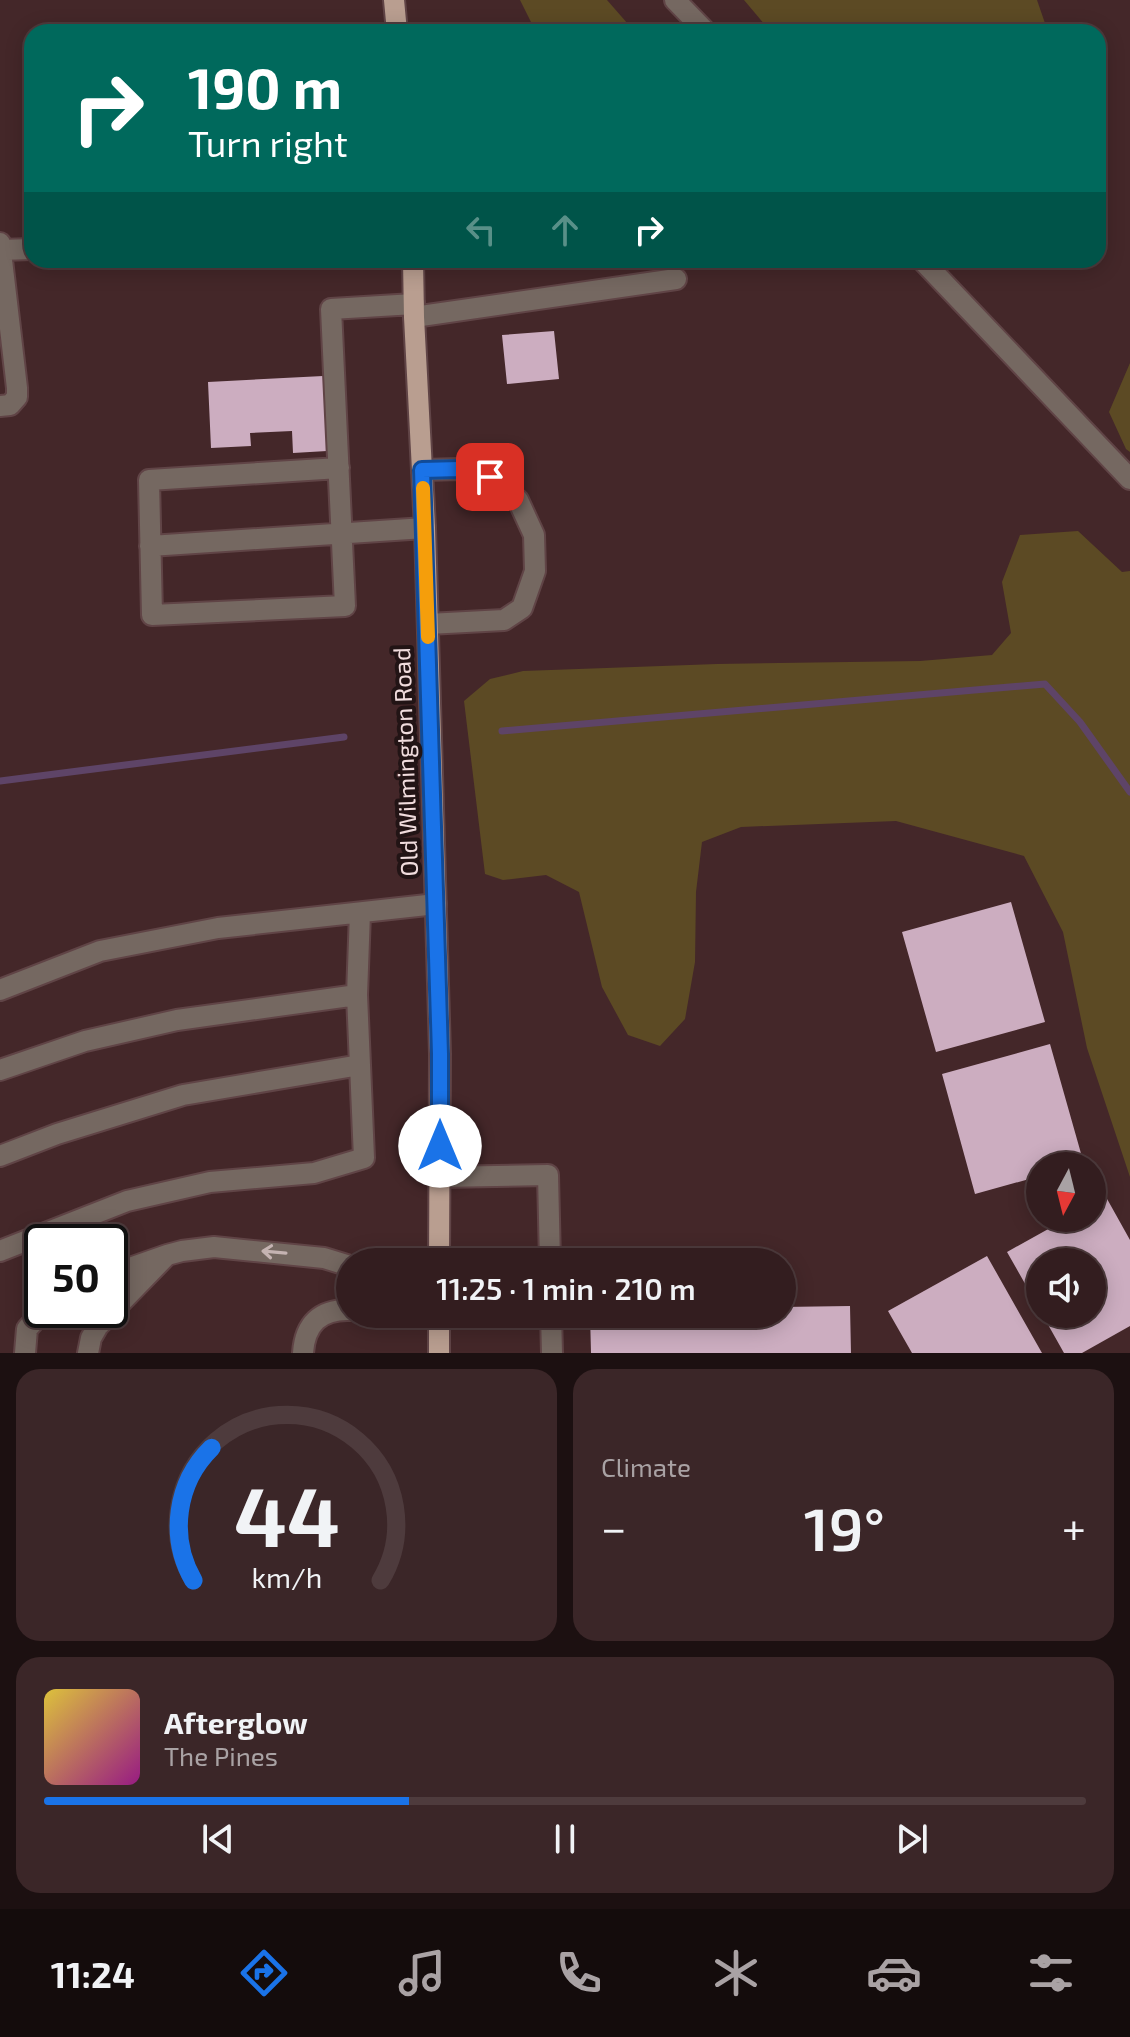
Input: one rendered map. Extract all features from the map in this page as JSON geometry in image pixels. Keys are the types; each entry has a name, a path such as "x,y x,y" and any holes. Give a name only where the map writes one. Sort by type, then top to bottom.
{"main road":[{"path":"394,0 396,24"},
{"name":"Old Wilmington Road","path":"413,268 425,528 440,1054 439,1248"},
{"path":"439,1328 439,1353"}],"lane":[{"path":"675,0 698,24"},
{"path":"0,243 17,388 17,397 10,405 0,406"},
{"path":"0,250 24,249"},
{"path":"930,268 1130,479"},
{"path":"339,468 149,480 152,615 345,606 341,533 339,468 331,309 414,311 676,279"},
{"path":"422,470 460,469 490,477 518,500 534,535 535,571 522,608 504,620 428,624"},
{"path":"150,546 425,528"},
{"path":"0,990 100,951 218,928 436,904"},
{"path":"0,1251 127,1201 210,1182 314,1173 364,1158 357,995 360,913"},
{"path":"0,1070 85,1041 177,1020 357,995"},
{"path":"0,1156 57,1134 183,1095 360,1065"},
{"path":"439,1177 548,1175 550,1248"},
{"path":"128,1269 182,1251 214,1247 336,1262"},
{"path":"88,1353 98,1326 167,1255"},
{"path":"303,1353 307,1329 315,1320 336,1312"},
{"path":"25,1353 28,1328"},
{"path":"551,1328 552,1353"}],"shaded area":[{"path":"520,0 607,0 628,24 532,24"},
{"path":"744,0 1037,0 1045,24 764,24"},
{"path":"1130,363 1130,452 1109,412"},
{"path":"1078,531 1122,572 1130,571 1130,1177 1087,1048 1063,932 1024,856 896,821 741,827 702,842 696,892 695,962 685,1019 660,1046 628,1035 602,987 579,892 546,875 503,880 485,874 464,701 490,679 523,671 920,661 992,655 1011,633 1002,582 1020,535"}],"building":[{"path":"554,331 559,379 507,384 502,335"},
{"path":"323,376 327,451 293,453 292,431 250,433 251,446 211,448 208,382"},
{"path":"1011,902 1045,1022 936,1052 902,932"},
{"path":"1050,1044 1081,1152 1026,1152 1026,1180 975,1194 942,1074"},
{"path":"1106,1197 1130,1240 1130,1326 1082,1353 1064,1353 1050,1328 1106,1328 1106,1248 1026,1248 1026,1285 1007,1252 1043,1232 1106,1232"},
{"path":"987,1256 1042,1353 912,1353 888,1311"},
{"path":"850,1306 851,1353 591,1353 590,1328 796,1328 796,1307"}],"waterway":[{"path":"502,731 1045,684 1080,722 1130,792"},
{"path":"0,781 344,737"}],"slow traffic":[{"path":"423,488 428,637"}],"route":[{"path":"440,1146 440,1054 422,470 460,469 490,477"}]}
